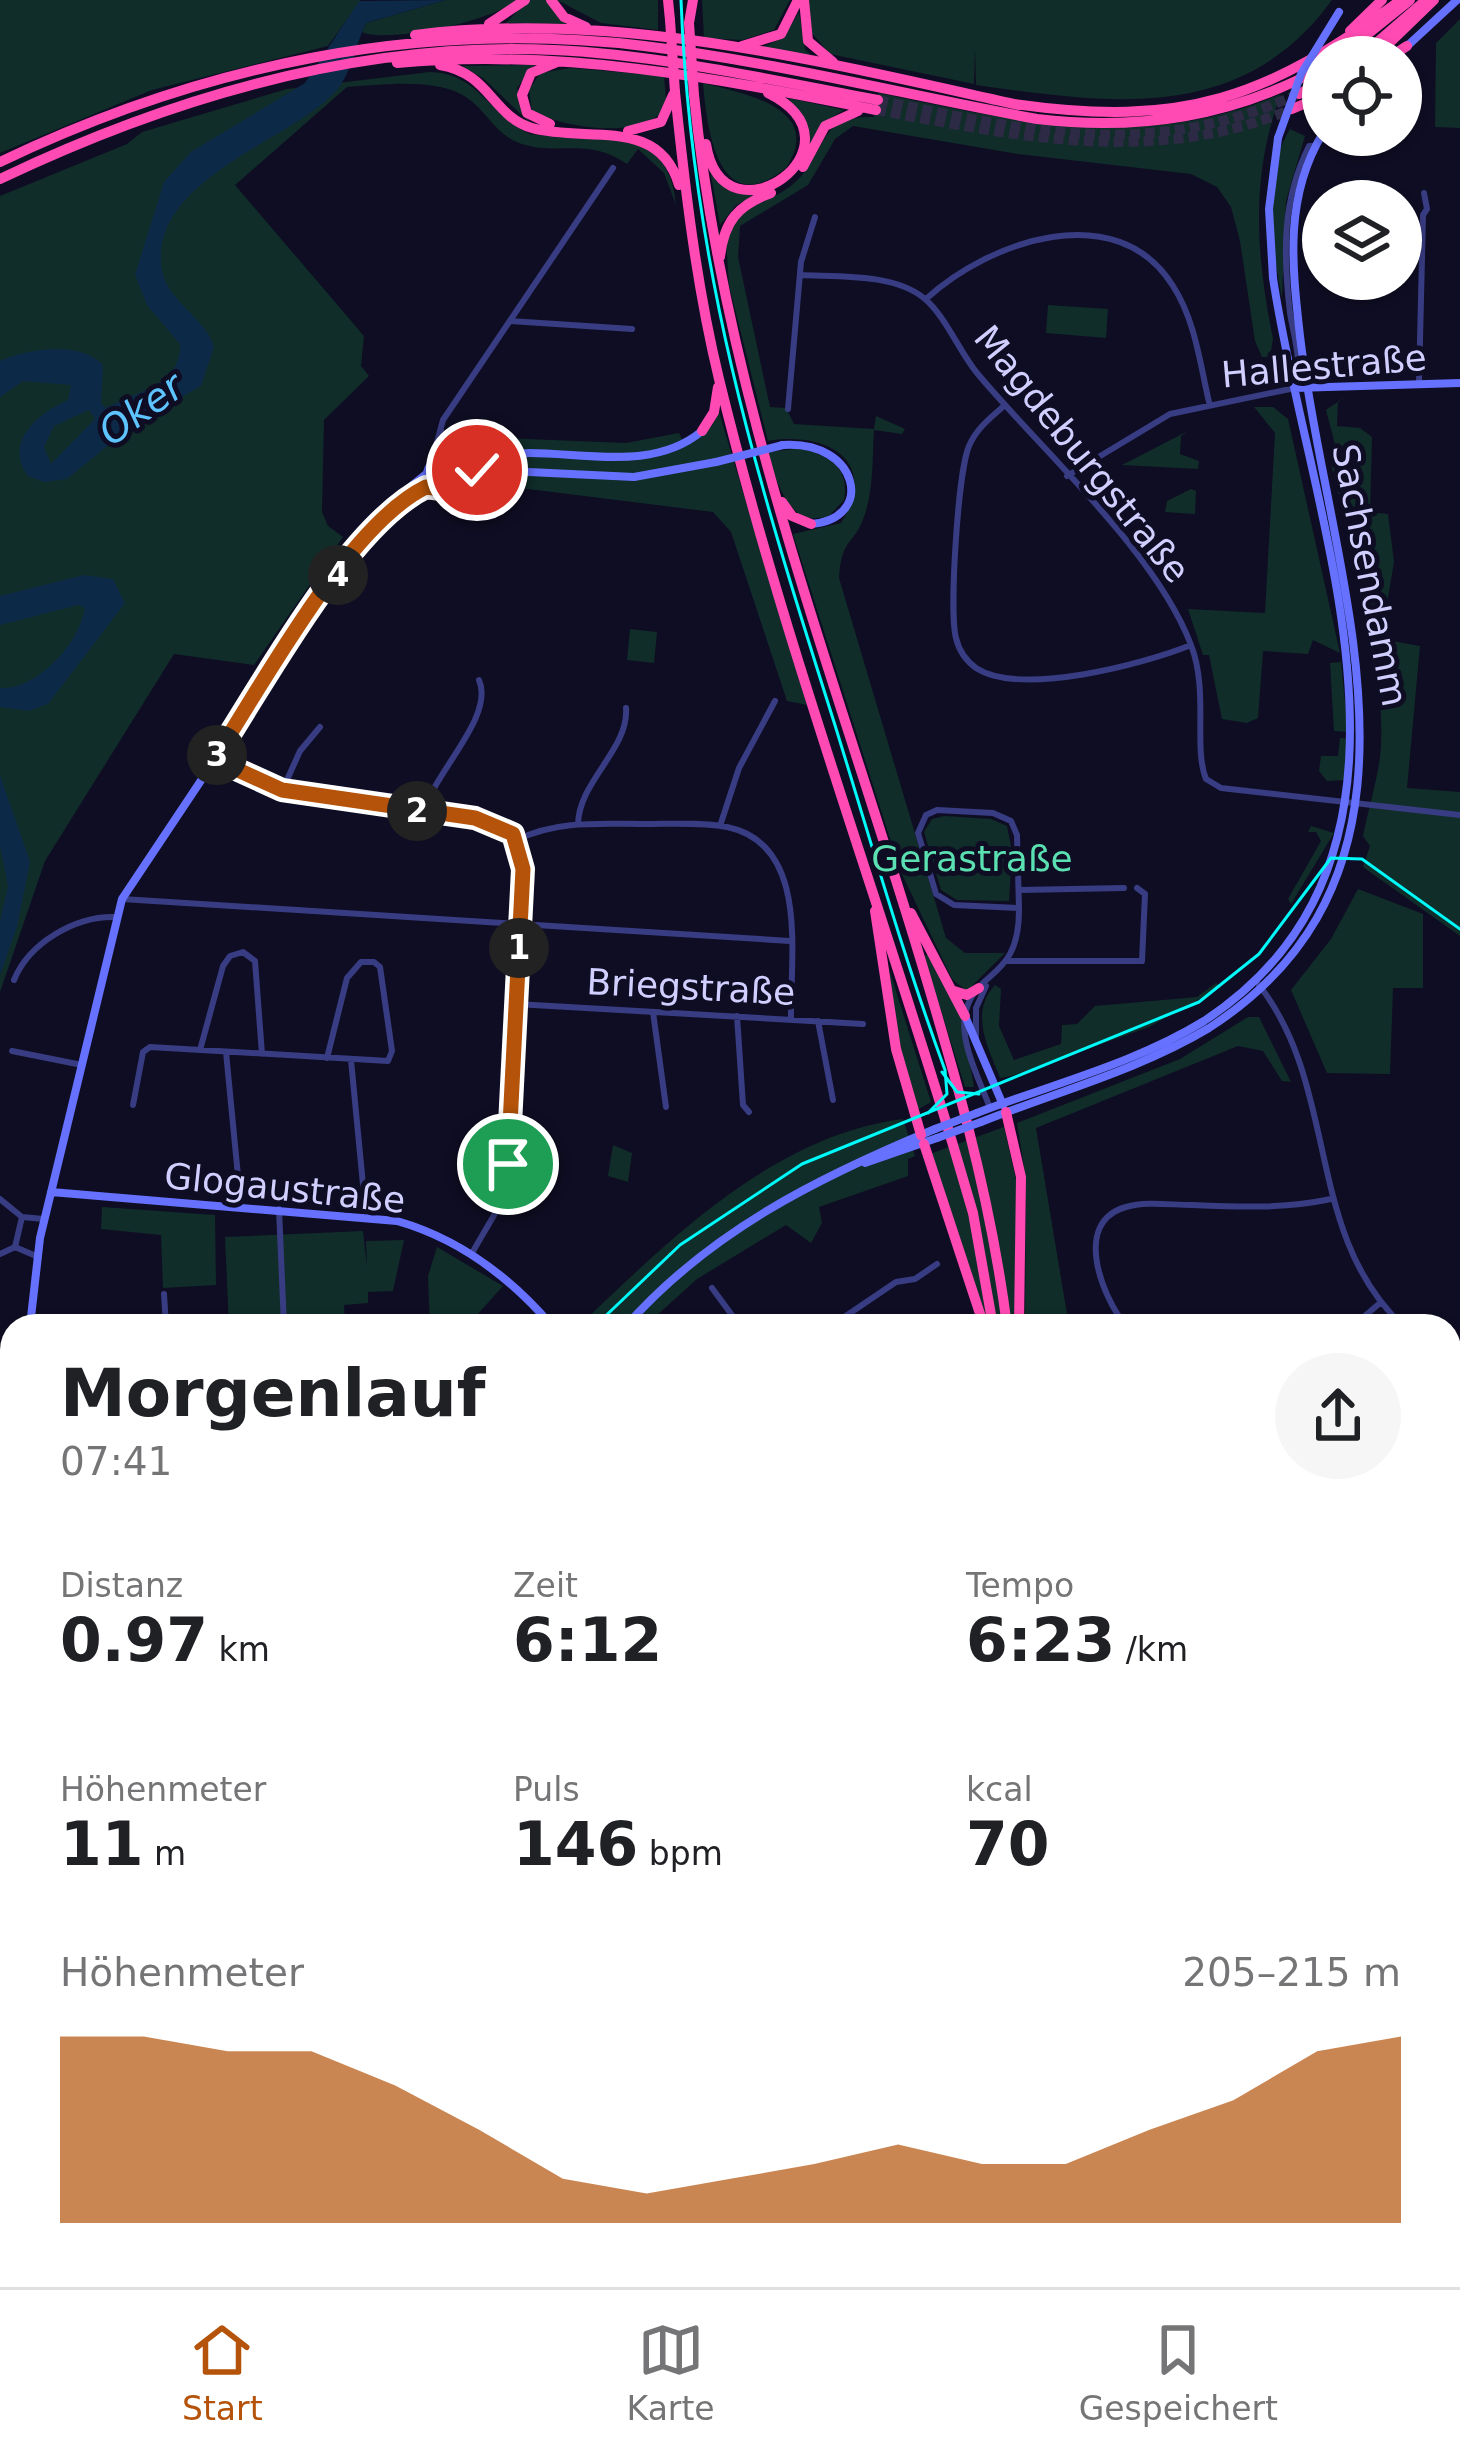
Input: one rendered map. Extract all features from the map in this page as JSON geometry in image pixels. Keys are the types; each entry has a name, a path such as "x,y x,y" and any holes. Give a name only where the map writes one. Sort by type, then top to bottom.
{"highway":[{"path":"0,162 167,94 341,51 504,19 525,0"},
{"path":"551,0 570,22 613,33"},
{"path":"668,0 688,211 718,378 748,489 973,1213 992,1314"},
{"path":"691,0 694,95 720,278 772,483 973,1137 1005,1314"},
{"path":"709,45 749,46 770,40 789,25 801,0"},
{"path":"801,0 810,46 841,68"},
{"path":"1282,76 1324,51 1382,0"},
{"path":"904,93 1091,113 1148,112 1231,96 1282,76 1337,49 1406,0"},
{"path":"1364,36 1406,0"},
{"path":"1386,36 1430,0"},
{"path":"1395,36 1430,0"},
{"path":"462,30 613,33 709,45 1019,105"},
{"path":"393,41 607,42 1037,119 1137,124 1236,105 1302,76"},
{"path":"0,179 159,113 338,65 472,50 578,52 713,69 877,105"},
{"path":"570,60 537,69 524,82 523,104 541,122 645,130 664,119 675,92"},
{"path":"385,61 570,60 877,105"},
{"path":"385,61 461,70 483,83 515,119 536,129 649,142 673,166 688,211"},
{"path":"697,118 711,163 728,183 759,190 789,177 803,150 796,115 779,98 732,81"},
{"path":"720,278 722,240 735,213 795,178 833,119 877,105"},
{"path":"702,431 714,412 718,378"},
{"path":"772,483 792,516 811,524"},
{"path":"892,866 965,1016"},
{"path":"873,890 893,1035 980,1314"},
{"path":"954,991 967,995 984,984"},
{"path":"998,1110 1022,1177 1019,1314"}],"street":[{"name":"Sachsendamm","path":"1348,0 1301,74 1278,138 1270,242 1295,388 1356,673 1360,802"},
{"path":"1417,36 1456,0"},
{"name":"Sachsendamm","path":"1295,388 1299,368 1286,270 1286,219 1304,156"},
{"name":"Sachsendamm","path":"1311,156 1298,194 1292,236 1307,387 1362,644 1372,734"},
{"path":"431,487 429,469 443,420 613,167"},
{"path":"1419,382 1424,193"},
{"path":"788,409 805,241 815,217"},
{"path":"801,275 872,280 926,299 983,259 1035,240 1094,236 1134,247 1154,261 1184,304 1210,402"},
{"name":"Magdeburgstraße","path":"926,299 1005,404 1147,571 1191,645 1203,698 1203,772 1221,788 1360,802"},
{"path":"510,321 632,329"},
{"name":"Hallestraße","path":"1066,476 1144,426 1210,402 1307,387 1460,383"},
{"path":"1005,404 974,436 964,466 954,626 964,656 989,674 1022,678 1124,666 1191,645"},
{"path":"443,420 441,449 459,477"},
{"path":"31,1314 36,1256 122,899 356,548 429,469 528,453 634,456 669,449 702,431"},
{"path":"389,509 431,487 448,490 459,477 489,470 634,477 783,445 821,448 847,472 850,487 844,507 830,521 811,524"},
{"path":"424,812 429,793 482,706 478,680"},
{"path":"720,826 739,768 775,700"},
{"path":"578,824 586,788 622,730 626,708"},
{"path":"282,790 299,751 320,727"},
{"path":"214,759 282,790 494,823 517,840 523,869 506,1182 472,1253"},
{"name":"Sachsendamm","path":"639,1314 709,1248 809,1184 1188,1040 1260,986 1306,927 1330,884 1370,770"},
{"path":"1360,802 1460,815"},
{"path":"998,1110 967,1043 965,1016 984,984 1018,944 1019,908 1019,890 1017,836 1006,817 943,810 922,820 920,847 940,899 955,905 1019,908"},
{"path":"517,840 578,824 720,826 757,839 777,859 786,884 791,1018"},
{"path":"1019,890 1124,888"},
{"path":"1008,961 1137,961 1146,955 1145,894 1136,888"},
{"path":"122,899 790,941"},
{"path":"14,980 26,956 43,942 99,916 116,917"},
{"path":"200,1050 220,972 230,956 243,952 255,961 262,1054"},
{"path":"133,1105 145,1049 200,1050 351,1060 388,1061 392,1051 380,968 368,960 347,978 327,1058"},
{"path":"976,1040 976,1008 984,984"},
{"path":"1260,986 1303,1060 1331,1198 1351,1259 1391,1314"},
{"name":"Briegstraße","path":"516,1004 863,1024"},
{"path":"653,1012 666,1107"},
{"path":"737,1016 743,1105 749,1112"},
{"path":"965,1016 998,1110"},
{"path":"818,1021 833,1100"},
{"path":"11,1051 82,1065"},
{"path":"226,1052 241,1207"},
{"path":"351,1060 366,1216"},
{"name":"Glogaustraße","path":"51,1192 366,1216 411,1225 472,1253 539,1314"},
{"path":"1120,1314 1096,1264 1097,1238 1115,1212 1139,1205 1274,1207 1331,1198"},
{"path":"0,1199 22,1217 44,1220"},
{"path":"279,1209 283,1314"},
{"path":"15,1247 22,1217"},
{"path":"0,1254 15,1247 36,1256"},
{"path":"849,1314 896,1282 915,1280 937,1264"},
{"path":"712,1288 731,1314"},
{"path":"164,1294 165,1314"},
{"path":"1367,1314 1380,1303"}],"green space":[{"path":"0,0 361,0 328,46 152,90 0,153"},
{"path":"446,0 516,0 487,15 441,28 394,35 362,32 366,23"},
{"path":"528,0 548,0 566,24 506,23"},
{"path":"557,0 658,0 658,30 601,23"},
{"path":"702,0 790,0 774,30 742,40 704,38"},
{"path":"809,0 1332,0 1296,40 1257,68 1215,86 1171,96 1124,99 976,85 975,49 974,84 830,54 810,31"},
{"path":"799,12 805,49 813,58 759,49 784,37"},
{"path":"1460,19 1460,128 1435,127 1436,43"},
{"path":"534,65 517,88 529,122 483,78 462,66"},
{"path":"571,68 664,76 666,99 660,114 632,126 597,128 532,111 529,90 540,73"},
{"path":"430,72 461,80 530,134 602,138 644,148 659,159 670,178 676,205 664,173 638,149 627,164 599,151 522,144 505,135 466,97 439,87 408,84 347,87 235,185 364,336 361,366 369,376 324,420 322,512 328,526 343,537 254,665 174,654 45,861 0,992 0,196 127,144 142,132 287,89"},
{"path":"703,83 758,99 788,118 795,131 795,148 786,168 763,182 745,184 731,177 713,144"},
{"path":"879,93 1031,121 1131,127 1231,112 1281,94 1260,185 1260,246 1273,339 1270,357 1262,357 1255,341 1231,207 1217,187 1191,174 1018,154 853,126 835,139 808,185 740,226 738,257 770,407 786,408 794,424 874,429 876,416 905,429 902,434 874,430 867,506 845,548 839,578 946,938 965,953 1005,953 967,991 952,979 900,870 793,534 841,523 852,501 851,467 827,446 789,439 768,441 729,285 726,241 736,218 793,184 831,130 855,118 874,117"},
{"path":"788,98 844,110 824,122 807,153 800,113"},
{"path":"1290,129 1302,135 1286,201 1282,298 1273,235 1273,189 1281,147"},
{"path":"710,170 725,185 762,193 736,205 720,225"},
{"path":"1048,305 1108,309 1106,338 1046,333"},
{"path":"1338,402 1337,426 1360,428 1372,437 1370,512 1388,514 1394,562 1381,639 1420,646 1407,788 1460,792 1460,936 1363,867 1370,846 1363,836 1380,758 1381,710 1364,600 1329,455 1337,452 1326,410"},
{"path":"1254,407 1273,407 1288,419 1340,653 1313,640 1308,654 1263,651 1258,718 1247,723 1222,719 1209,655 1203,655 1188,609 1265,613 1275,433"},
{"path":"719,412 807,705 787,701 731,532 713,512 520,488 457,490 460,469 444,449 504,438 626,443 679,433 685,446 711,427"},
{"path":"1188,431 1181,436 1180,454 1199,461 1198,469 1122,465"},
{"path":"803,448 836,465 844,479 844,500 828,517 804,519 777,480 768,452"},
{"path":"1196,491 1195,514 1165,512 1167,501"},
{"path":"630,629 657,632 654,663 627,660"},
{"path":"1341,662 1348,732 1334,731 1330,663"},
{"path":"1340,738 1349,739 1345,780 1327,781 1319,771 1321,756 1338,756"},
{"name":"Gerastraße","path":"932,819 991,819 1007,826 1012,851 1009,901 957,900 941,890 924,832"},
{"path":"1311,826 1334,833 1291,904 1288,899 1321,841 1316,832 1308,832"},
{"path":"1358,889 1423,914 1423,988 1393,988 1390,1074 1327,1073 1291,990 1331,939"},
{"path":"929,954 961,1014 974,1087 965,1087 924,956"},
{"path":"889,969 931,1102 917,1110 898,1043"},
{"path":"1216,983 1221,987 1149,1027 1011,1076 1000,1078 983,1030 983,1007 995,985 1001,989 999,1026 1014,1060 1061,1044 1062,1025 1077,1024 1095,1006 1197,997"},
{"path":"1248,1017 1259,1017 1291,1082 1282,1081 1263,1051 1238,1046 1036,1128 1067,1314 1025,1314 1026,1179 1017,1123 1180,1059"},
{"path":"903,1119 915,1156 908,1159 908,1176 819,1207 822,1223 811,1243 786,1225 697,1279 658,1314 592,1314 726,1197 810,1146"},
{"path":"1004,1127 1017,1184 1016,1314 983,1314 930,1154"},
{"path":"613,1145 632,1153 628,1182 608,1176"},
{"path":"102,1207 215,1215 216,1285 163,1288 161,1235 101,1229"},
{"path":"363,1231 367,1267 366,1241 404,1240 393,1291 368,1292 368,1303 344,1305 344,1314 228,1314 225,1237"},
{"path":"437,1247 503,1286 478,1314 430,1314 428,1276"}],"water":[{"name":"Oker","path":"446,0 366,23 336,91 315,110 198,187 176,211 163,239 166,282 214,347 201,386 133,425 67,479 44,482 28,476 21,463 22,440 46,412 68,400 71,385 23,381 0,397 0,361 53,349 93,357 103,365 101,403 106,408 165,378 179,358 180,344 147,305 135,275 164,182 191,152 305,83 359,1","holes":["89,410 95,419 51,464 44,447 54,426"]},
{"path":"84,575 113,579 125,603 48,704 29,711 0,707 0,688 28,681 54,662 74,636 85,608 78,605 0,625 0,596"},
{"path":"0,775 30,862 17,927 0,975 0,921 8,886 0,845"}],"tunnel":[{"path":"878,100 1037,129 1139,134 1190,128 1296,95"},
{"path":"876,110 1033,136 1137,142 1240,127 1292,109"}],"tram line":[{"path":"681,0 698,189 732,367 805,630 945,1070 947,1094 928,1113"},
{"path":"608,1314 680,1245 802,1164 1199,1002 1259,954 1331,858 1362,859 1460,929"},
{"path":"942,1072 957,1092 979,1094"}],"route":[{"path":"477,470 463,474 448,490 426,487 389,509 356,548 214,759 282,790 475,818 513,834 523,869 508,1164"}]}
